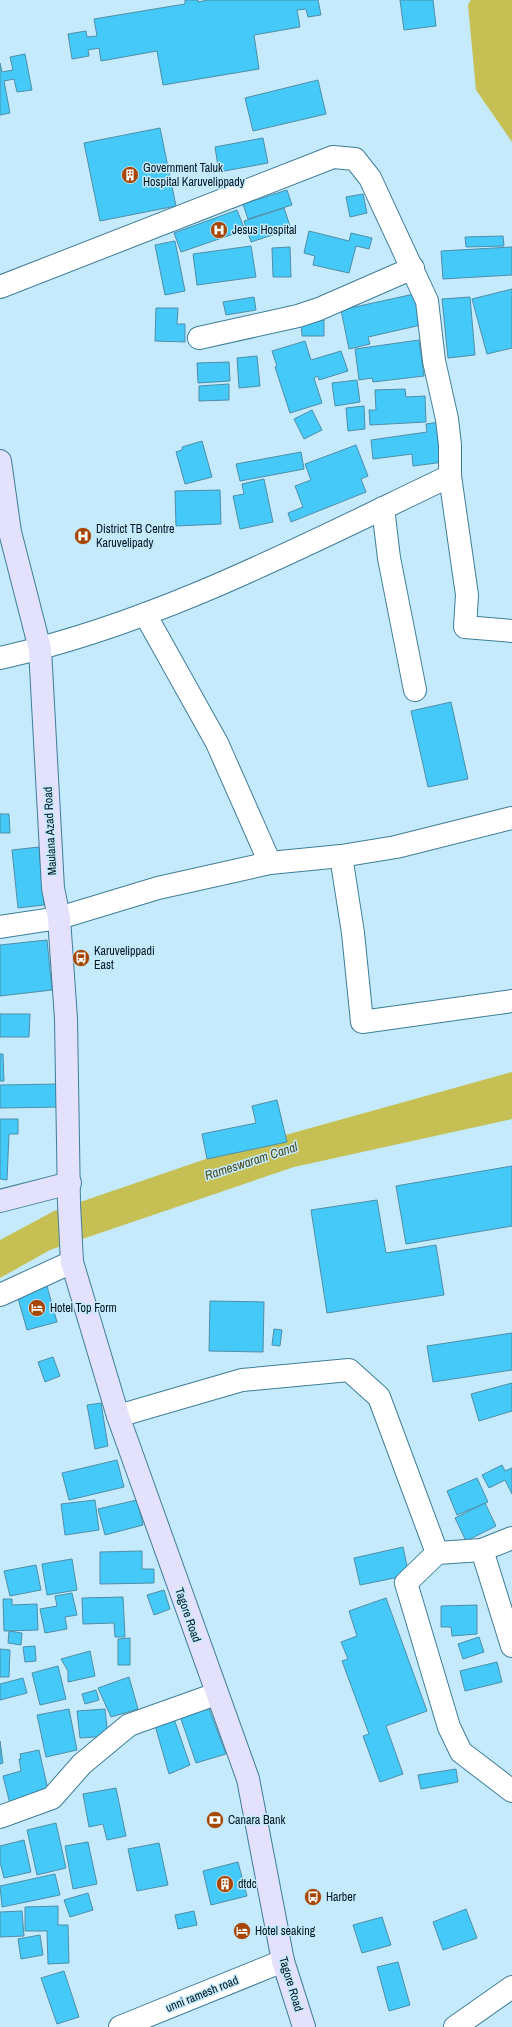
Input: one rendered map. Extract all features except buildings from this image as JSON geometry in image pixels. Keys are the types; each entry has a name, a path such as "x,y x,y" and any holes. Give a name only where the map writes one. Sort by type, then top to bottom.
{"main road":[{"name":"Maulana Azad Road","path":"0,461 10,532 40,649 53,888 59,918 66,1019 70,1194"},
{"path":"0,1201 70,1194"},
{"name":"Tagore Road","path":"70,1194 72,1258 118,1416 216,1694 248,1779 283,1961 304,2027"}],"street":[{"path":"0,287 332,157 355,159 370,178 427,301 434,361 447,418 450,445 450,476 467,595 465,627 512,631"},
{"path":"199,338 298,316 319,309 413,268"},
{"path":"0,658 40,649 145,614 256,568 450,476"},
{"path":"383,508 390,565 415,690"},
{"path":"145,614 217,743 270,863"},
{"path":"0,926 59,918 158,888 270,863 342,856 396,847 512,818"},
{"path":"342,856 353,933 362,1022 512,1001"},
{"path":"0,1295 72,1258"},
{"path":"118,1416 242,1380 349,1370 380,1397 437,1553"},
{"path":"512,1538 482,1550 437,1553 406,1583 449,1727 461,1752 512,1791"},
{"path":"482,1550 512,1646"},
{"path":"0,1817 52,1798 82,1764 129,1725 216,1694"},
{"name":"unni ramesh road","path":"120,2027 283,1961"},
{"path":"455,2027 512,1986"}],"water":[{"path":"471,0 512,0 512,142 476,90 468,5"},
{"name":"Rameswaram Canal","path":"512,1072 512,1119 294,1167 50,1250 0,1278 0,1240 54,1211 232,1150"}],"place":[{"name":"Government Taluk Hospital Karuvelippady","path":"130,175"},
{"name":"Jesus Hospital","path":"219,230"},
{"name":"District TB Centre Karuvelipady","path":"83,536"},
{"name":"Karuvelippadi East","path":"81,958"},
{"name":"Hotel Top Form","path":"37,1308"},
{"name":"Canara Bank","path":"215,1820"},
{"name":"dtdc","path":"225,1884"},
{"name":"Harber","path":"313,1897"},
{"name":"Hotel seaking","path":"242,1931"}]}
